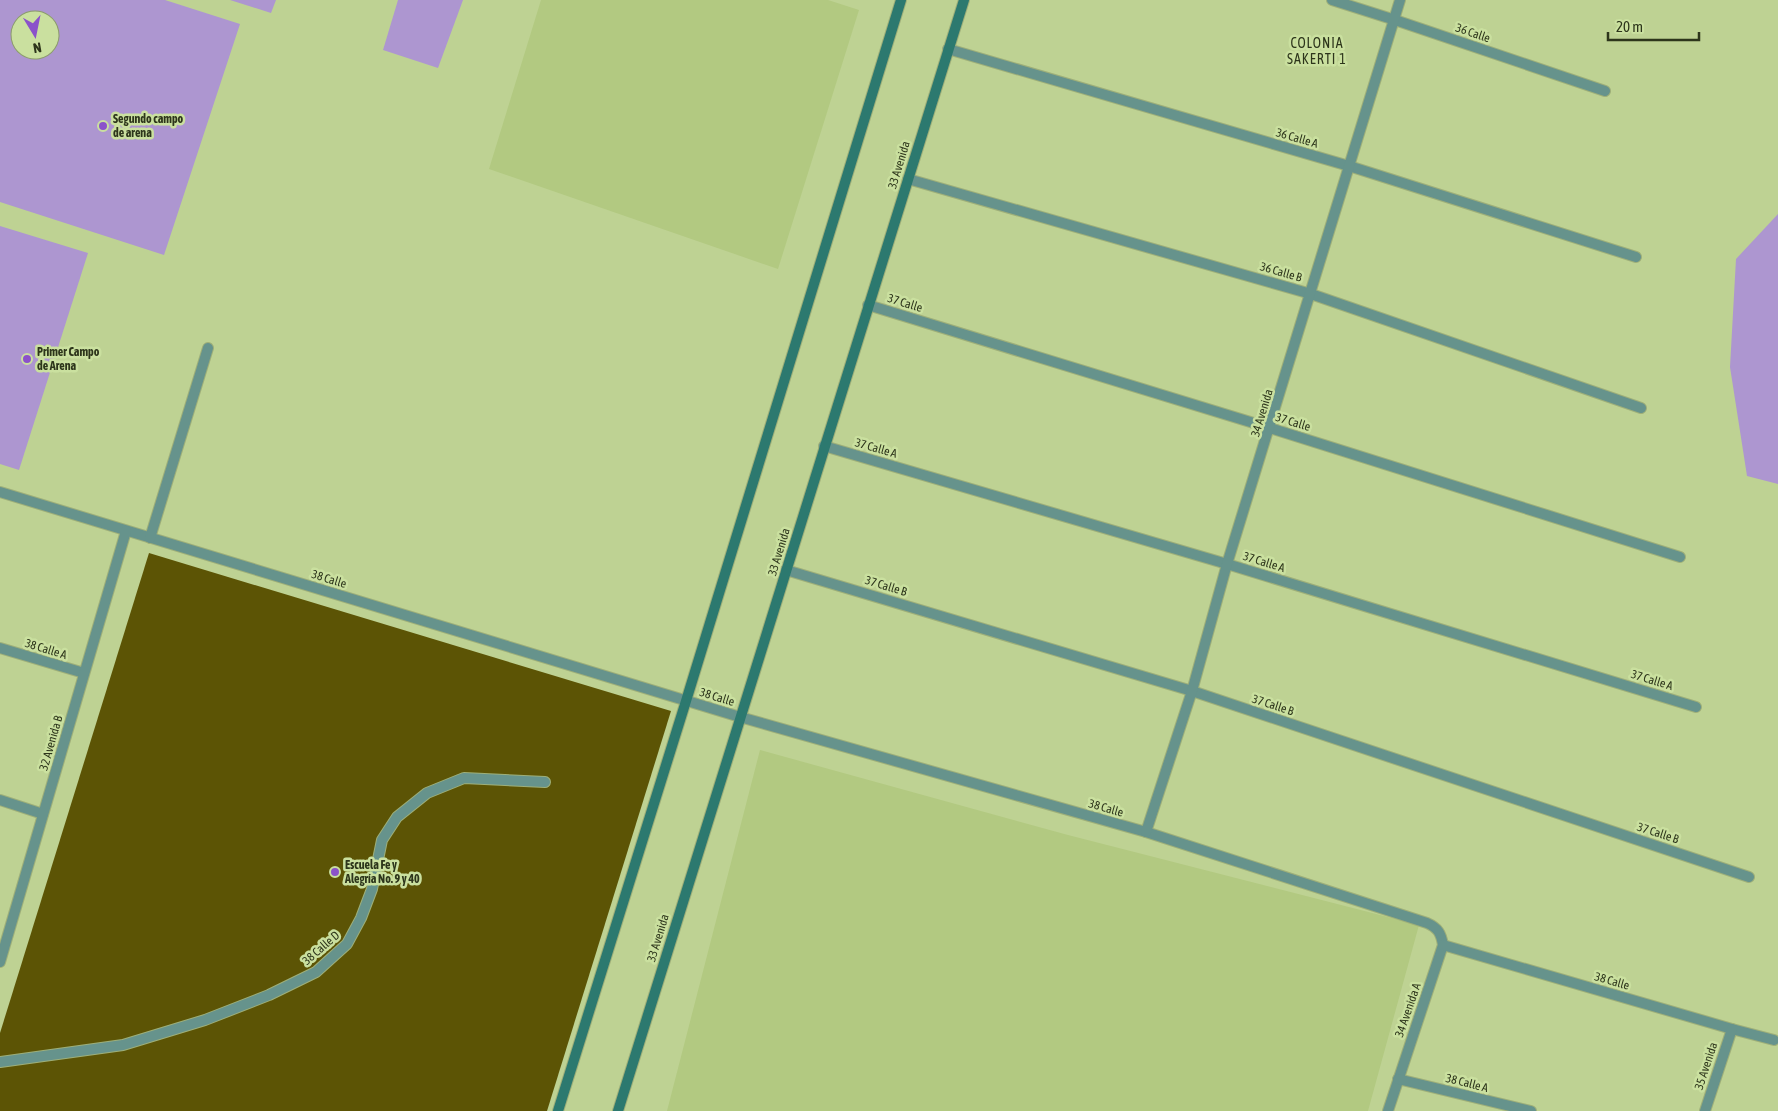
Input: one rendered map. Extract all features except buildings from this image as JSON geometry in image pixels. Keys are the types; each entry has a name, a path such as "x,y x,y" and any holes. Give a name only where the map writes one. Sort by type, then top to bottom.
{"street":[{"path":"558,1111 901,0"},
{"name":"33 Avenida","path":"618,1111 964,0"},
{"name":"36 Calle","path":"1332,0 1605,91"},
{"name":"34 Avenida","path":"1146,832 1192,692 1227,564 1400,0"},
{"name":"36 Calle A","path":"948,49 1349,166 1636,257"},
{"name":"36 Calle B","path":"908,179 1311,294 1641,408"},
{"name":"37 Calle","path":"868,305 1270,428 1680,557"},
{"path":"150,538 208,348"},
{"name":"37 Calle A","path":"824,446 1227,564 1696,707"},
{"name":"38 Calle","path":"0,492 686,701 1146,832 1427,923 1435,927 1442,935 1443,945 1774,1040"},
{"name":"32 Avenida B","path":"0,962 3,942 43,814 126,530"},
{"name":"37 Calle B","path":"786,570 1192,692 1749,877"},
{"name":"38 Calle A","path":"0,648 84,673"},
{"name":"38 Calle D","path":"0,1062 123,1045 205,1020 269,996 316,972 347,944 358,924 372,888 382,840 397,817 427,794 464,778 545,782"},
{"path":"0,800 43,814"},
{"name":"34 Avenida A","path":"1388,1111 1443,945"},
{"name":"35 Avenida","path":"1705,1111 1732,1029"},
{"name":"38 Calle A","path":"1398,1079 1531,1111"}],"shaded area":[{"name":"Segundo campo de arena","path":"0,0 165,0 240,24 164,255 0,202"},
{"path":"230,0 276,0 271,13"},
{"path":"398,0 463,0 438,68 383,50"},
{"path":"541,0 828,0 859,10 778,269 489,169"},
{"path":"1778,214 1778,484 1747,476 1730,367 1736,259"},
{"name":"Primer Campo de Arena","path":"0,226 88,253 19,470 0,464"},
{"path":"760,750 1068,835 1419,925 1368,1111 667,1111"}],"place":[{"name":"Segundo campo de arena","path":"103,126"},
{"name":"Primer Campo de Arena","path":"27,359"},
{"name":"Escuela Fe y Alegría No. 9 y 40","path":"335,872"}],"district":[{"name":"COLONIA SAKERTI 1","path":"1317,52"}]}
